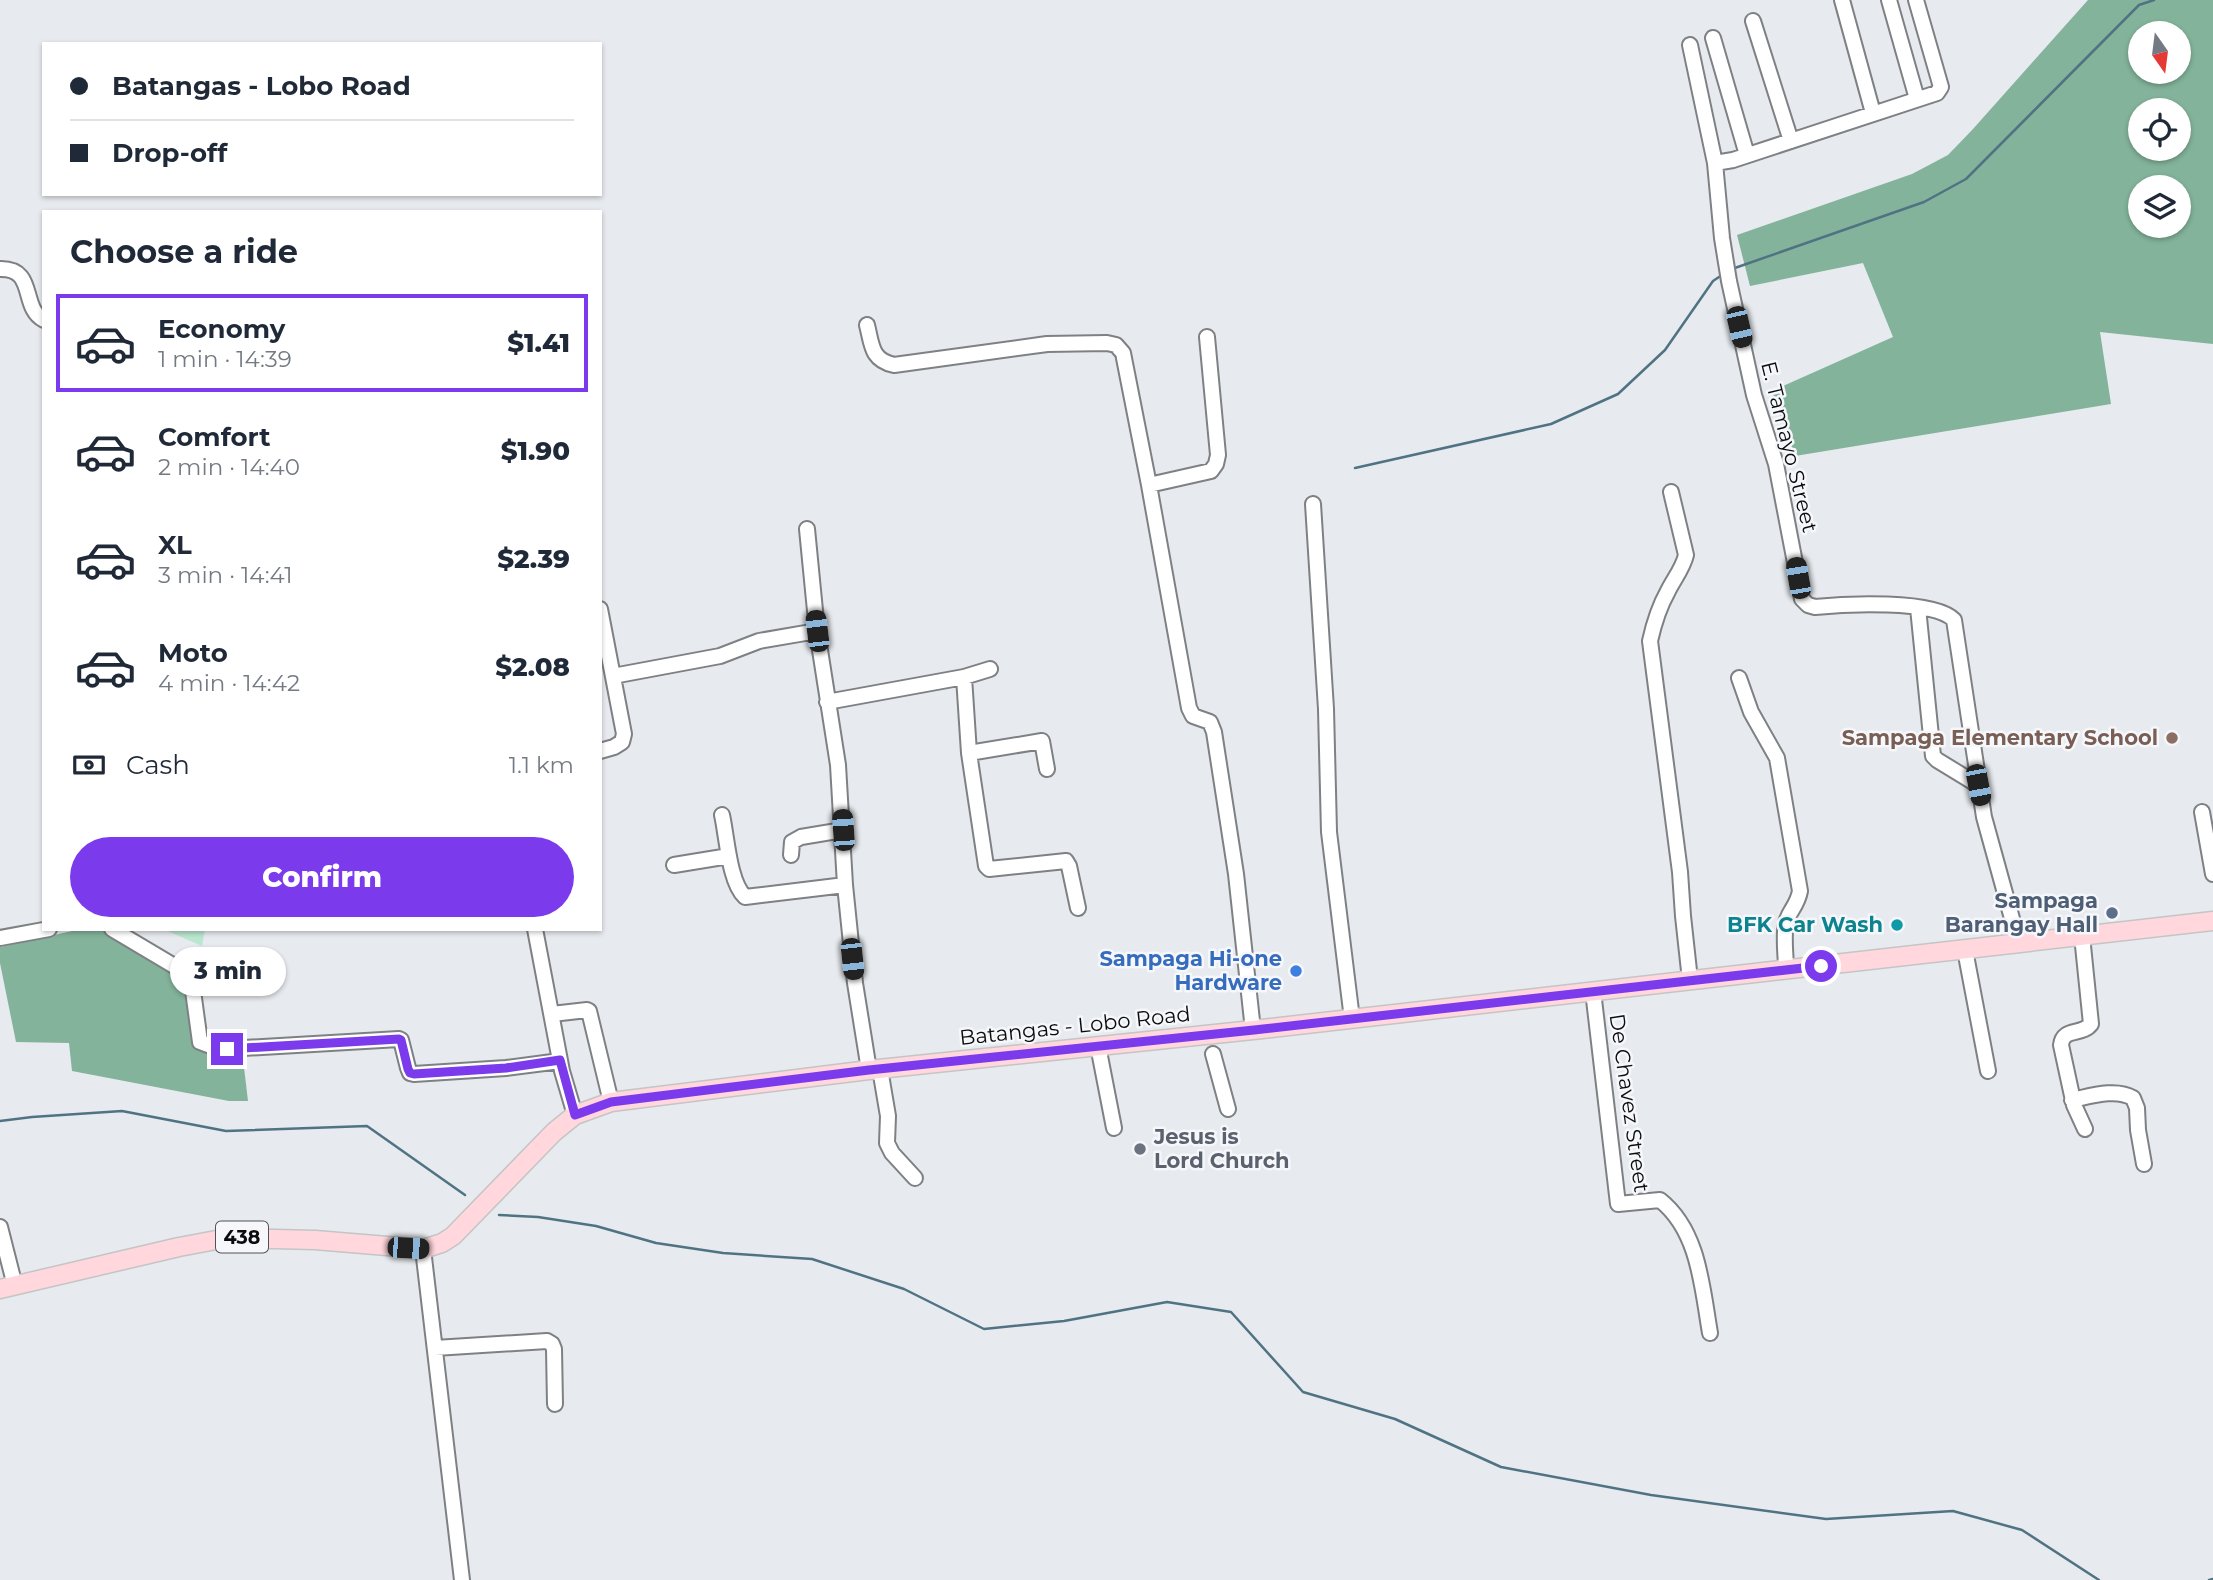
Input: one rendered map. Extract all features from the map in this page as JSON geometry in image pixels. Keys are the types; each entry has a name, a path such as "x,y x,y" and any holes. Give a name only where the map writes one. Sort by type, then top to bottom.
{"main road":[{"name":"Batangas - Lobo Road","path":"7,1287 166,1249 226,1238 315,1240 423,1249 453,1236 554,1132 575,1115 611,1102 1098,1046 1212,1045 1254,1030 2213,921"}],"street":[{"path":"1842,0 1873,113"},
{"path":"1889,0 1917,99"},
{"path":"1715,163 1937,93 1941,87 1916,0"},
{"path":"1753,21 1791,141"},
{"path":"1713,38 1747,155"},
{"name":"E. Tamayo Street","path":"1690,45 1715,163 1729,281 1754,395 1776,464 1802,599 1815,607 1861,603 1918,608 1946,614 1954,620 1984,817 2019,944"},
{"path":"0,269 12,270 19,275 36,314 42,318"},
{"path":"867,325 875,355 884,363 894,365 1047,344 1107,343 1116,345 1123,353 1189,708 1193,716 1210,722 1214,732 1236,874 1254,1030"},
{"path":"1149,485 1211,471 1216,464 1218,455 1207,337"},
{"path":"1671,492 1686,555 1656,617 1650,641 1677,850 1690,979"},
{"path":"1312,504 1326,709 1329,832 1352,1019"},
{"path":"807,529 817,631 838,765 845,885 855,983 888,1116 887,1143 892,1153 915,1178"},
{"path":"1918,608 1933,756 1978,785"},
{"path":"602,624 608,670 624,734 622,742 602,750"},
{"path":"608,670 720,656 759,641 817,631"},
{"path":"827,702 964,677 990,669"},
{"path":"964,677 969,753 986,866 989,869 1066,861 1078,908"},
{"path":"1739,678 1751,712 1777,758 1800,891 1798,902 1789,914 1786,924 1786,970"},
{"path":"969,753 1042,741 1046,769"},
{"path":"2202,812 2213,874"},
{"path":"722,815 729,856 738,888 745,897 845,885"},
{"path":"791,855 791,844 795,840 843,830"},
{"path":"674,865 729,856"},
{"path":"0,938 42,930"},
{"path":"115,931 191,976 200,1042 212,1047 227,1049 399,1039 408,1069 414,1074 506,1068 560,1060"},
{"path":"535,931 560,1060 575,1115"},
{"path":"2082,936 2091,1024 2086,1030 2065,1034 2061,1045 2072,1100 2085,1129"},
{"path":"1965,950 1988,1071"},
{"name":"De Chavez Street","path":"1593,991 1618,1204 1660,1200 1672,1209 1696,1255 1710,1333"},
{"path":"552,1014 588,1010 611,1102"},
{"path":"1212,1045 1228,1109"},
{"path":"1098,1046 1114,1128"},
{"path":"2072,1100 2120,1093 2133,1098 2137,1108 2144,1164"},
{"path":"0,1227 7,1287"},
{"path":"423,1249 463,1580"},
{"path":"435,1348 547,1341 554,1349 555,1404"}],"green space":[{"path":"2088,0 2213,0 2213,344 2100,332 2111,404 1795,456 1772,391 1893,337 1863,263 1750,286 1737,235 1912,174 1948,155"},
{"path":"72,931 111,931 189,976 200,1043 243,1059 248,1101 229,1101 72,1071 69,1043 16,1042 0,963 0,947"},
{"path":"168,931 205,931 202,946"}],"waterway":[{"path":"1732,269 1924,202 1966,179 2139,5 2154,0"},
{"path":"1355,468 1551,424 1618,394 1665,350 1713,281 1722,275"},
{"path":"0,1121 122,1111 226,1131 367,1126 465,1195"},
{"path":"499,1215 538,1217 596,1226 656,1243 723,1253 812,1259 904,1289 984,1329 1064,1321 1167,1302 1231,1312 1303,1392 1395,1419 1501,1467 1651,1495 1826,1519 1953,1511 2022,1530 2099,1580"},
{"path":"2209,1580 2213,1579"}],"place":[{"name":"Sampaga Elementary School","path":"2172,738"},
{"name":"Sampaga Barangay Hall","path":"2112,913"},
{"name":"BFK Car Wash","path":"1897,925"},
{"name":"Sampaga Hi-one Hardware","path":"1296,971"},
{"name":"Jesus is Lord Church","path":"1140,1149"}],"route":[{"path":"227,1049 399,1039 408,1069 414,1074 506,1068 560,1060 566,1090 575,1115 611,1102 869,1070 1000,1058 1821,966"}]}
